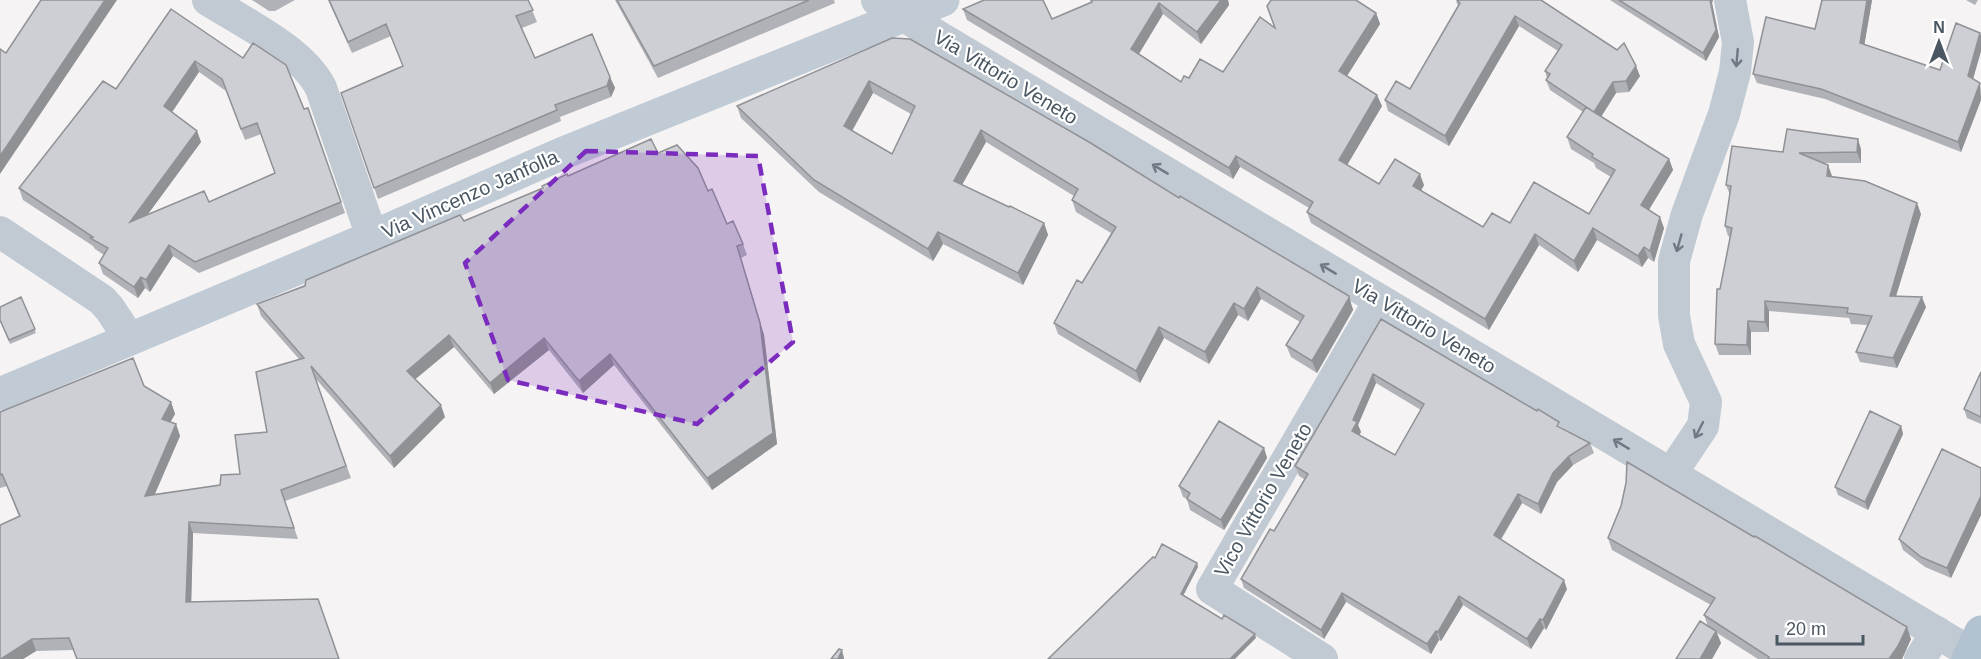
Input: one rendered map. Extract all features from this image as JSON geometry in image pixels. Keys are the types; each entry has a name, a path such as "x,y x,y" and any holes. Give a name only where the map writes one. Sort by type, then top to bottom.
{"main road":[{"name":"Via Vincenzo Janfolla","path":"0,394 372,237 890,8 943,0"}],"street":[{"path":"208,0 292,54 315,75 372,237"},
{"path":"1671,474 1703,426 1706,402 1679,344 1674,316 1674,261 1687,214 1724,114 1735,72 1738,42 1730,0"},
{"name":"Via Vittorio Veneto","path":"890,8 1937,632 1975,651"},
{"path":"0,232 102,300 129,338"},
{"name":"Vico Vittorio Veneto","path":"1322,659 1212,590 1380,300"},
{"path":"1920,659 1937,632"}],"highlighted area":[{"path":"586,151 758,156 793,342 697,424 508,380 465,263"}],"building":[{"path":"41,0 105,0 0,156 0,49 6,53"},
{"path":"329,0 528,0 533,10 516,16 535,58 592,34 610,77 607,86 555,105 557,110 374,188 341,93 403,66 386,24 348,42"},
{"path":"617,0 809,0 654,66"},
{"path":"984,0 1043,0 1052,19 1092,2 1091,0 1221,0 1197,32 1159,3 1131,49 1181,82 1184,76 1189,78 1200,59 1223,72 1260,17 1275,28 1267,6 1271,0 1356,0 1376,13 1339,71 1377,95 1339,160 1379,184 1395,159 1420,174 1413,186 1483,227 1492,213 1510,223 1534,182 1589,214 1615,170 1592,157 1593,154 1567,137 1586,107 1669,159 1641,205 1660,217 1650,251 1644,247 1638,256 1593,228 1574,261 1535,234 1485,319 1307,212 1313,202 1236,156 1229,168 963,9"},
{"path":"1457,0 1541,0 1617,50 1624,43 1636,66 1626,81 1613,82 1594,112 1546,80 1550,74 1545,71 1562,45 1515,16 1445,136 1385,100 1396,81 1410,89 1460,3"},
{"path":"1619,0 1710,0 1716,30 1703,53"},
{"path":"1822,0 1867,0 1860,43 1940,70 1956,23 1980,33 1968,76 1980,83 1958,142 1821,89 1753,74 1766,17 1815,29"},
{"path":"171,9 243,58 253,43 286,65 304,109 308,108 341,202 195,262 169,245 146,280 141,277 134,287 99,263 108,248 19,188 103,81 116,89","holes":["195,61 222,79 241,129 257,123 275,173 209,202 204,191 130,222 197,131 164,106"]},
{"path":"892,38 910,39 1089,142 1349,298 1312,361 1286,345 1304,316 1257,287 1244,309 1234,303 1205,352 1159,327 1136,371 1054,323 1077,280 1082,283 1116,227 1072,200 1078,189 981,130 954,181 1044,223 1018,273 938,232 928,249 814,180 737,106","holes":["869,81 915,106 892,154 844,126"]},
{"path":"1787,129 1858,139 1857,152 1799,153 1828,165 1827,176 1865,181 1917,203 1890,296 1922,297 1893,358 1856,352 1872,316 1847,313 1848,308 1765,301 1765,322 1748,321 1747,345 1715,344 1717,289 1720,289 1732,228 1725,226 1731,186 1726,185 1732,146 1783,152"},
{"path":"651,139 658,153 677,145 698,168 708,191 712,189 727,224 733,221 743,244 737,246 760,323 773,433 707,478 610,354 579,381 544,338 490,383 449,335 407,371 441,405 390,456 311,366 346,466 281,490 294,528 189,522 186,602 318,599 339,659 77,659 69,638 32,639 0,659 0,525 20,516 2,474 0,475 0,412 133,358 144,386 171,402 162,419 176,424 145,496 220,485 221,475 240,474 235,435 267,432 256,372 304,358 257,304 305,286 306,280 460,215 464,221"},
{"path":"21,297 35,329 9,340 0,320 0,307"},
{"path":"1381,319 1537,411 1538,409 1559,422 1557,426 1590,443 1569,456 1553,473 1538,504 1518,494 1494,535 1564,580 1543,620 1540,619 1527,639 1459,596 1438,632 1436,631 1427,644 1342,593 1321,630 1241,579 1270,529 1274,531 1308,474 1295,466","holes":["1373,374 1424,404 1395,455 1352,431 1357,422 1353,420"]},
{"path":"1981,372 1981,417 1964,409"},
{"path":"1870,411 1901,426 1865,502 1835,487"},
{"path":"1219,421 1264,448 1221,520 1187,499 1190,493 1179,486"},
{"path":"1942,449 1981,468 1981,496 1947,568 1921,557 1899,539"},
{"path":"1627,462 1907,627 1889,659 1768,659 1769,657 1704,615 1715,598 1608,538 1621,506 1626,483"},
{"path":"1162,544 1197,563 1181,594 1222,619 1224,615 1255,634 1230,659 1048,659 1153,557 1155,558"},
{"path":"1700,621 1716,631 1700,659 1676,659"},
{"path":"839,649 842,650 838,659 831,659"}]}
